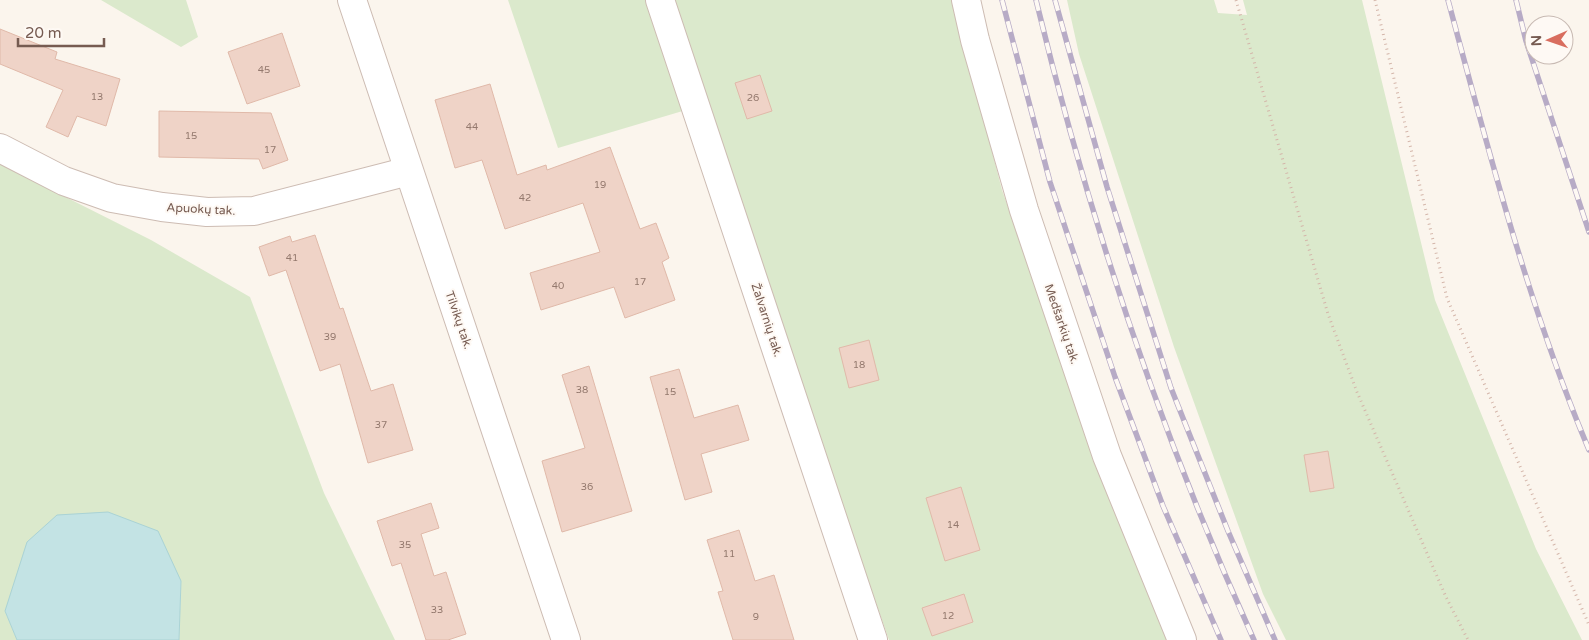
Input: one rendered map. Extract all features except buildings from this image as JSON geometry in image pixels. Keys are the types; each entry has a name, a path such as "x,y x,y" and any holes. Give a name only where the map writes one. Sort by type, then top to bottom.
{"street":[{"name":"Tilvikų tak.","path":"352,0 566,640"},
{"name":"Žalvarnių tak.","path":"660,0 873,640"},
{"name":"Medšarkių tak.","path":"966,0 975,40 1024,210 1103,446 1182,640"},
{"name":"Apuokų tak.","path":"0,148 64,181 112,198 162,207 207,212 254,211 409,171"}],"path":[{"path":"1236,0 1328,314 1357,392 1446,597 1468,640"},
{"path":"1375,0 1448,298 1589,625"}],"green space":[{"path":"101,0 186,0 198,37 181,47"},
{"path":"508,0 647,0 686,110 558,148"},
{"path":"665,0 953,0 1002,190 1112,503 1171,640 889,640"},
{"path":"1067,0 1214,0 1218,13 1247,15 1243,0 1362,0 1435,300 1536,549 1582,640 1286,640 1263,594 1174,347 1079,54"},
{"path":"0,164 151,240 250,297 324,493 395,640 179,640 181,581 5,611 17,640 0,640"}],"water":[{"path":"108,512 158,531 181,581 179,640 17,640 5,611 27,542 57,515"}],"railway":[{"path":"1002,0 1050,182 1115,377 1163,506 1221,640"},
{"path":"1036,0 1079,164 1130,325 1188,484 1254,640"},
{"path":"1055,0 1107,187 1171,388 1228,531 1275,640"},
{"path":"1448,0 1528,284 1567,395 1589,450"},
{"path":"1516,0 1526,41 1589,232"}]}
